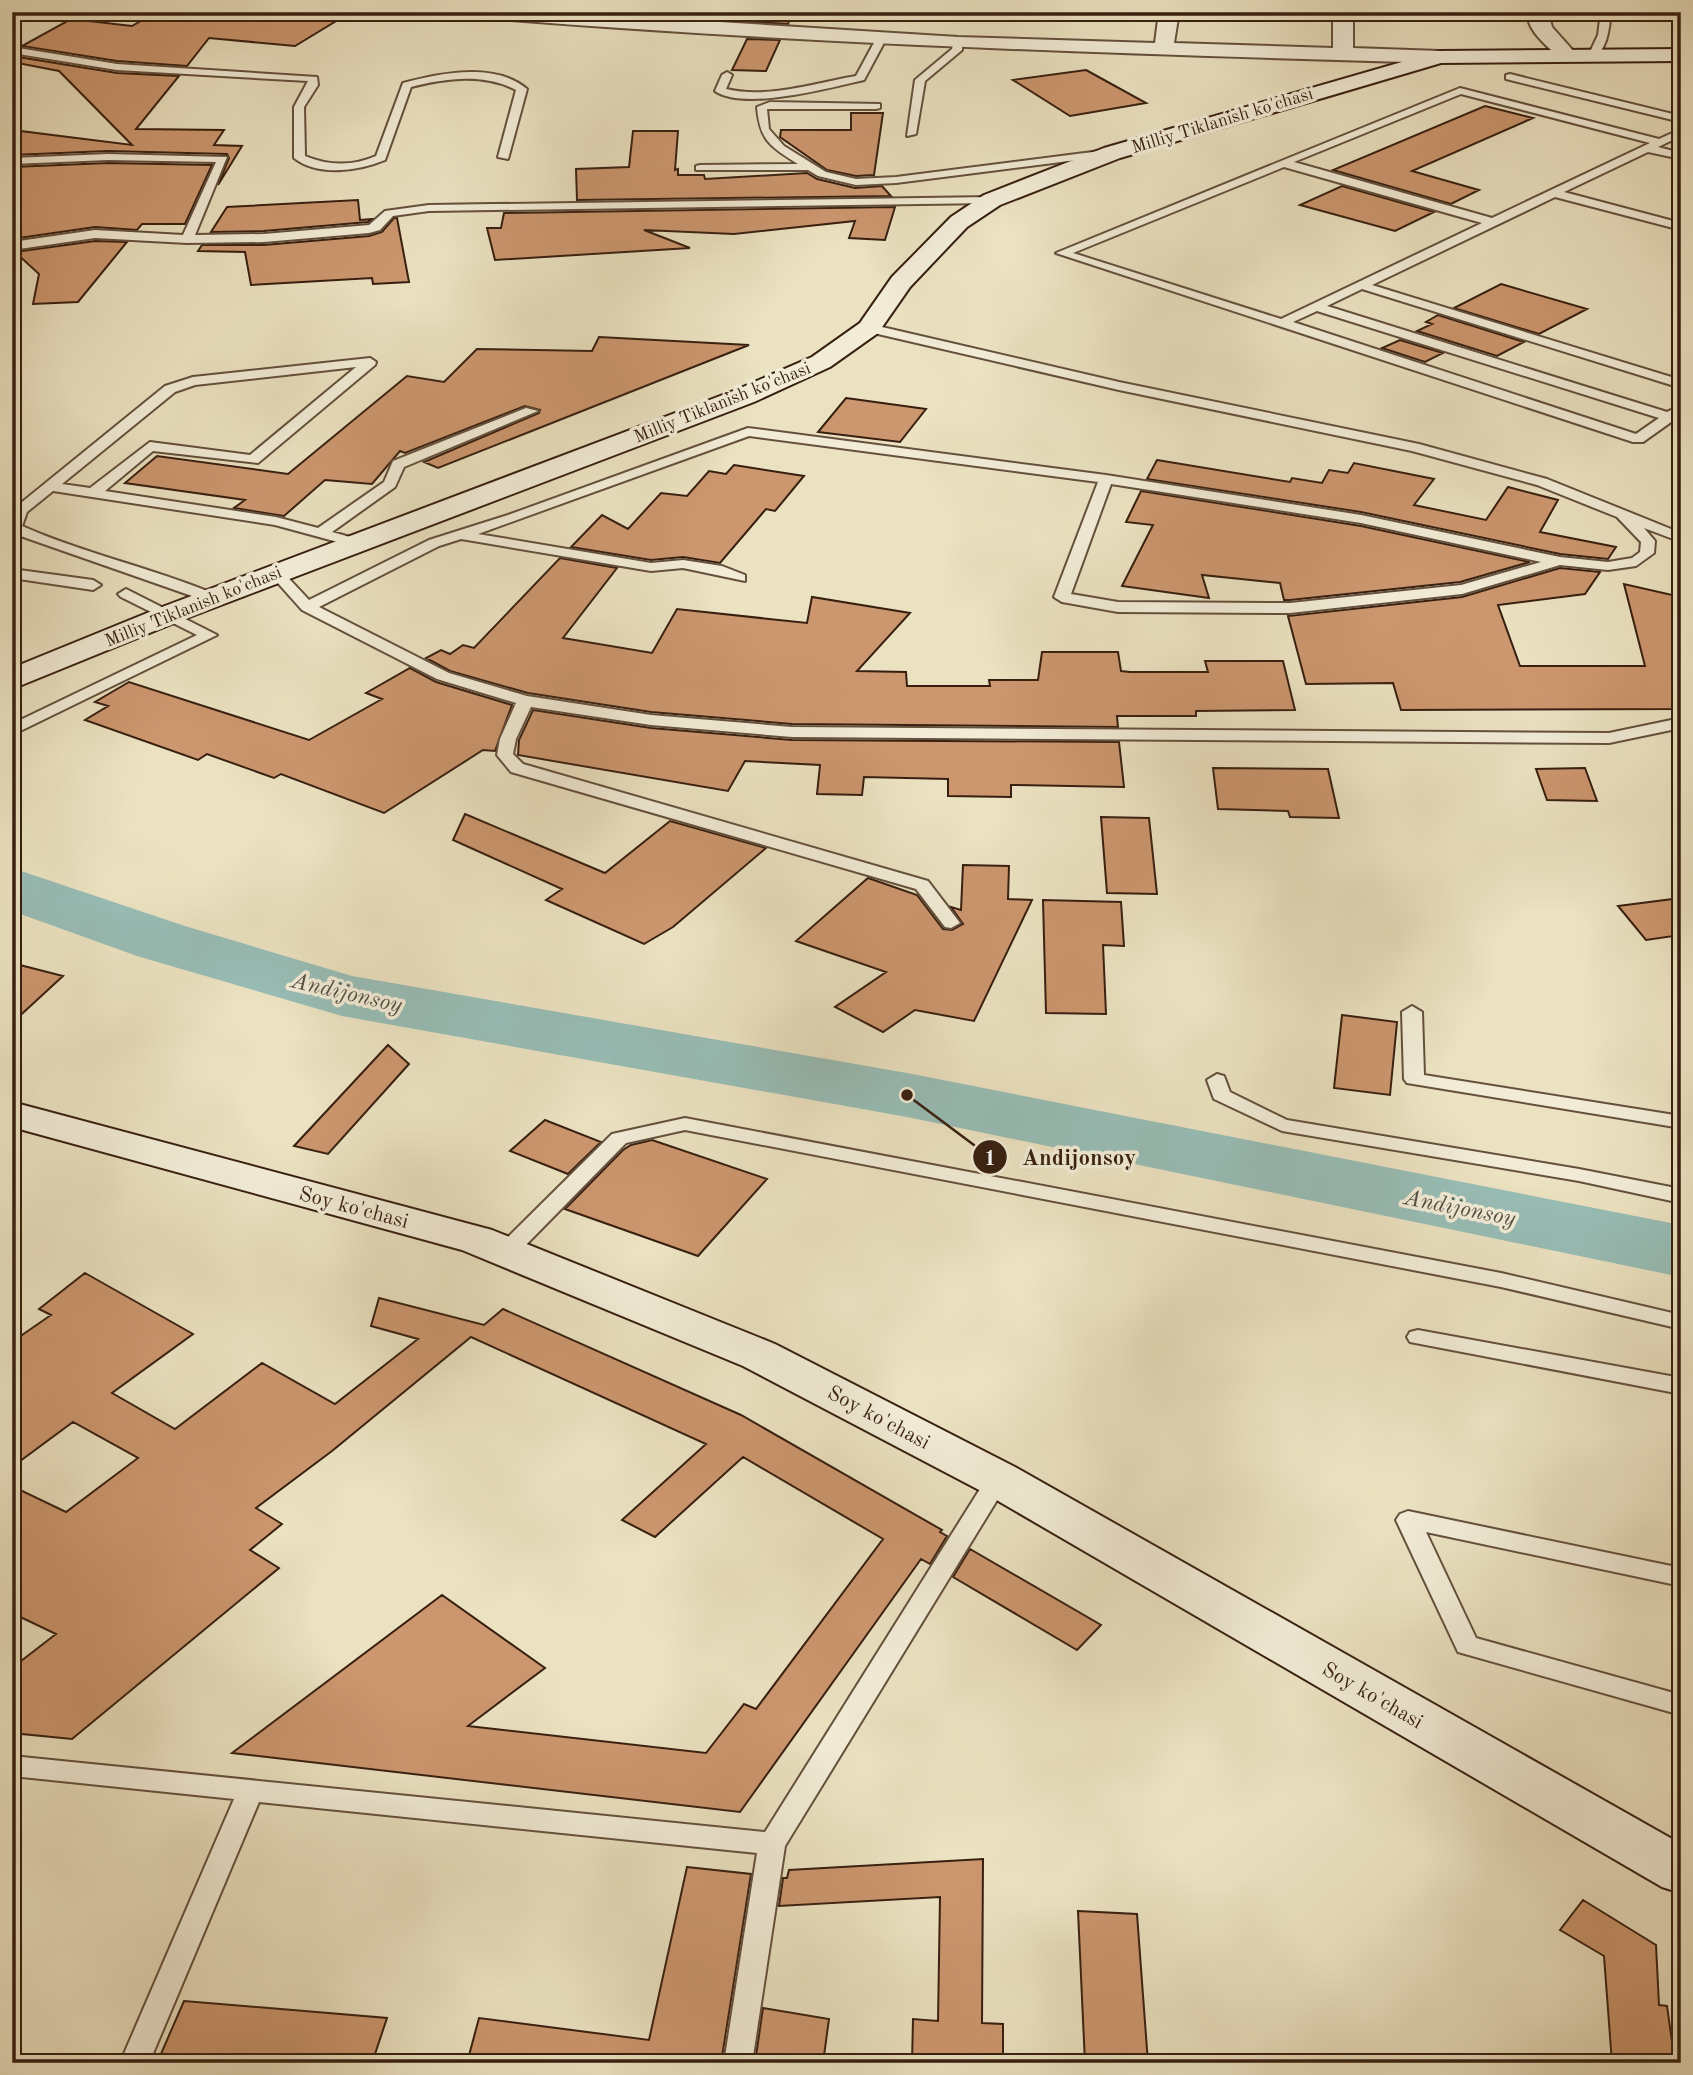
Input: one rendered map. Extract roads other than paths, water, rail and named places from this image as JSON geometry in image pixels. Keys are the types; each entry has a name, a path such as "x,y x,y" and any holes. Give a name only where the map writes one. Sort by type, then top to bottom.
{"main road":[{"path":"486,12 676,20"},
{"path":"642,12 715,30 881,40 1440,57"},
{"path":"812,12 823,36"},
{"path":"1164,47 1169,12"},
{"path":"1343,12 1343,52"},
{"path":"1538,12 1536,18 1543,30 1567,55"},
{"path":"984,44 990,23"},
{"name":"Milliy Tiklanish ko'chasi","path":"12,680 167,615 745,396 821,362 869,328 901,282 959,222 992,200 1112,153 1440,57 1681,55"},
{"name":"Soy ko'chasi","path":"12,1114 477,1240 759,1354 998,1479 1681,1871"}],"lane":[{"path":"1594,54 1603,35 1606,12"},
{"path":"727,75 720,91 742,96 860,78 881,40"},
{"path":"911,134 920,80 957,50 958,43"},
{"path":"12,50 117,67 313,79 313,85 299,107 300,158 325,166 357,166 381,158 407,85 448,78 508,80 522,89 504,157"},
{"path":"1510,77 1681,119"},
{"path":"1659,142 1460,91 1062,253 1638,439 1681,409"},
{"path":"876,106 762,107 764,131 780,148 822,174 856,182 896,180 1112,153"},
{"path":"1282,323 1681,132"},
{"path":"1646,148 1681,156"},
{"path":"12,161 108,157 223,159 187,239"},
{"path":"1284,163 1492,222"},
{"path":"701,168 810,167"},
{"path":"1553,193 1681,227"},
{"path":"12,246 95,234 187,239 264,238 369,229 376,228 389,213 429,208 992,200"},
{"path":"1360,285 1681,384"},
{"path":"1316,307 1668,417"},
{"path":"869,328 1119,386 1414,447 1542,482 1681,538"},
{"path":"93,493 150,446 253,460 370,362 193,381 170,390 50,486 17,507 14,528 39,540 169,579 212,598"},
{"path":"321,533 390,484 398,464 531,411"},
{"path":"307,607 434,543 748,432 1106,479 1362,519 1560,561 1608,566 1636,562 1647,553 1648,541 1619,511"},
{"path":"1106,479 1062,597 1118,607 1290,608 1462,589 1560,561"},
{"path":"50,486 276,521 356,543"},
{"path":"460,535 651,567 696,566 722,570 740,578"},
{"path":"12,573 93,585"},
{"path":"276,573 307,607 443,676 525,701 651,720 792,732 1609,738 1681,723"},
{"path":"12,730 209,635 126,594"},
{"path":"525,701 508,739 505,755 517,768 922,885 951,923"},
{"path":"1412,1012 1414,1079 1681,1122"},
{"path":"1217,1080 1221,1095 1282,1125 1579,1175 1681,1196"},
{"path":"506,1251 619,1138 685,1125 761,1136 1501,1280 1681,1322"},
{"path":"1418,1337 1681,1386"},
{"path":"737,2063 772,1844 998,1479"},
{"path":"1681,1577 1408,1520 1466,1646 1681,1705"},
{"path":"12,1766 772,1844"},
{"path":"134,2063 251,1790"}],"waterway":[{"name":"Andijonsoy","path":"12,888 161,941 342,995 907,1095 1681,1251"}],"place":[{"name":"Andijonsoy","path":"907,1095"}]}
